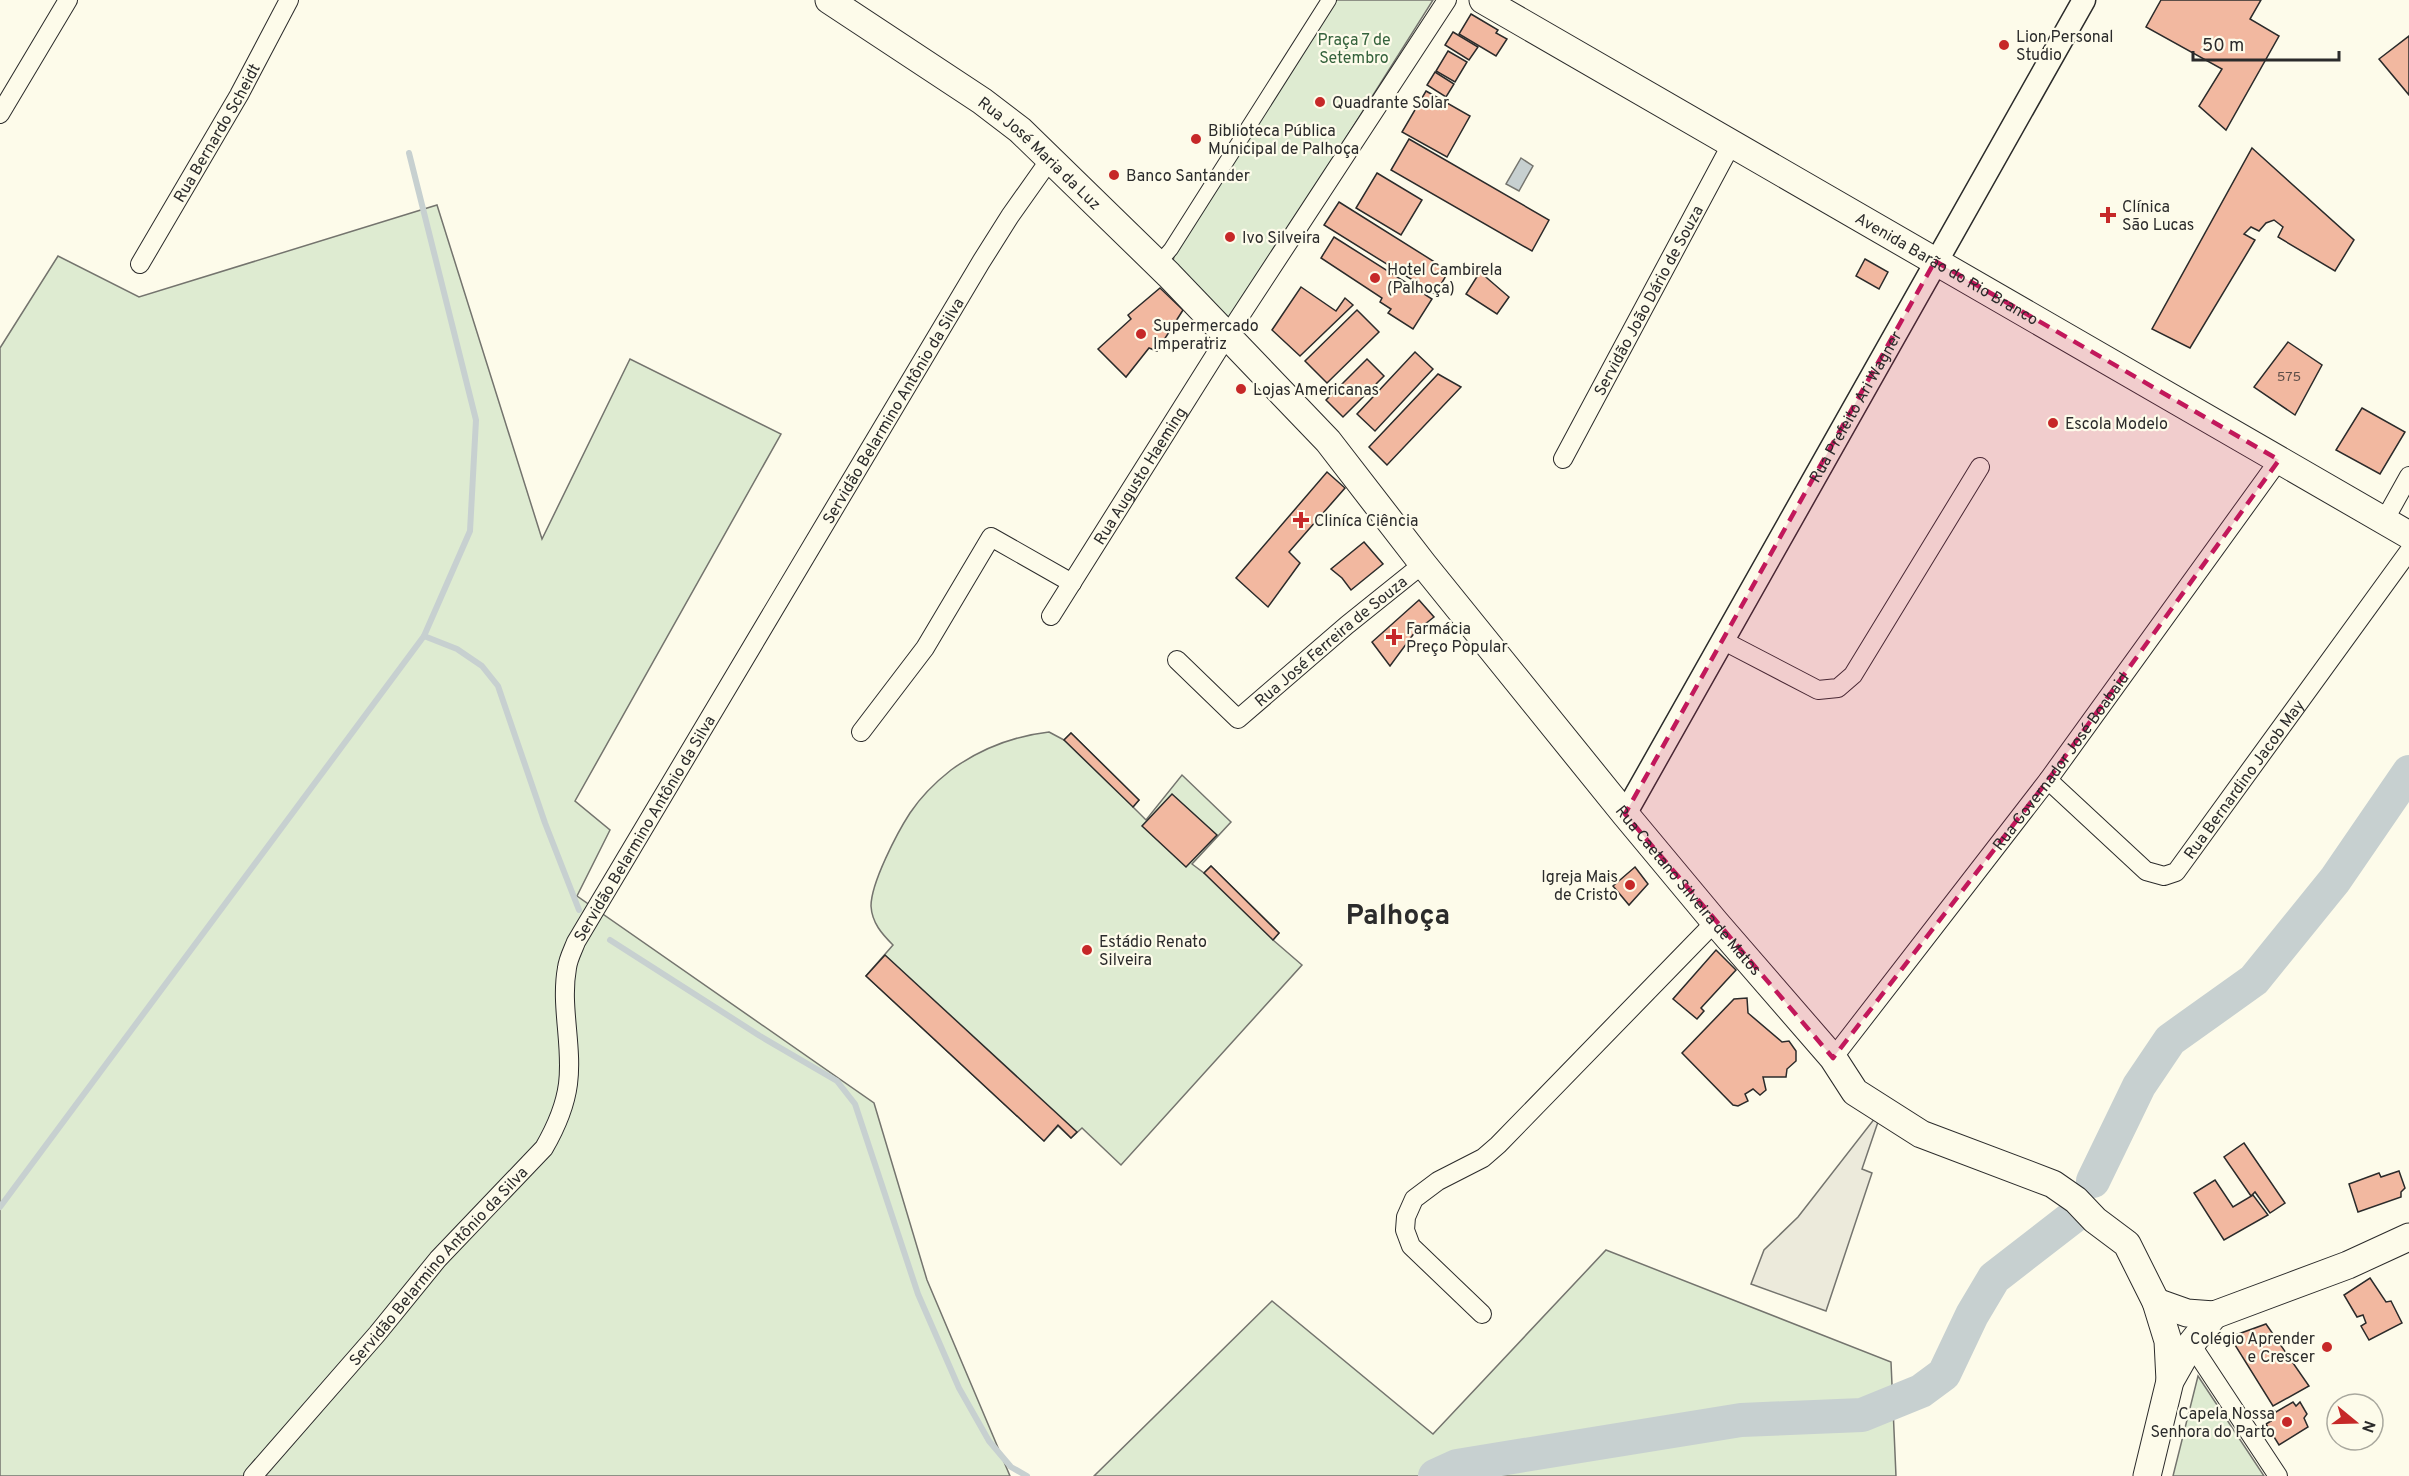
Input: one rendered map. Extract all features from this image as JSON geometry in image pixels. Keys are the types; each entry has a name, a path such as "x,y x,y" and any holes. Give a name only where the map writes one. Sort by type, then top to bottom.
{"main road":[{"name":"Rua José Maria da Luz","path":"829,0 982,101 1020,130 1158,264 1227,336"},
{"name":"Avenida Barão do Rio Branco","path":"1500,5 1732,143 2409,536"},
{"name":"Rua Caetano Silveira de Matos","path":"1227,336 1328,441 1423,564 1625,814 1833,1058 1855,1092 1921,1134 2053,1184 2076,1200 2095,1220 2127,1244 2156,1302 2168,1341 2170,1381"},
{"path":"2156,1302 2187,1313 2214,1315 2348,1265 2409,1237"},
{"path":"2146,1476 2170,1381 2191,1344 2214,1315"}],"street":[{"path":"0,114 68,0"},
{"name":"Rua Bernardo Scheidt","path":"140,264 239,95 289,0"},
{"path":"1158,264 1171,249 1329,0"},
{"path":"1227,336 1447,0"},
{"name":"Rua Prefeito Ari Wagner","path":"1625,814 2084,0"},
{"name":"Servidão João Dário de Souza","path":"1563,459 1732,143"},
{"name":"Servidão Belarmino Antônio da Silva","path":"254,1476 377,1334 438,1258 544,1148 555,1130 568,1086 570,1065 566,1010 567,968 576,942 981,262 1051,158"},
{"name":"Rua Augusto Haeming","path":"1051,616 1227,336"},
{"name":"Rua Governador José Boabaid","path":"1833,1058 2048,780 2279,460"},
{"path":"1722,640 1818,690 1838,688 1853,675 1980,467"},
{"path":"2384,520 2409,476"},
{"path":"861,732 925,648 991,537 1072,583"},
{"name":"Rua Bernardino Jacob May","path":"2048,780 2145,871 2164,876 2176,872 2409,551"},
{"name":"Rua José Ferreira de Souza","path":"1177,660 1238,719 1347,625 1423,564"},
{"path":"1482,1314 1411,1246 1405,1230 1406,1217 1414,1199 1438,1181 1483,1158 1498,1145 1715,922"},
{"path":"2191,1344 2278,1476"}],"highlighted area":[{"path":"1935,261 2279,460 2048,780 1833,1058 1625,814"}],"green space":[{"name":"Praça 7 de Setembro","path":"1335,0 1433,0 1233,317 1223,318 1172,268 1174,256"},
{"path":"437,205 542,539 630,359 781,434 575,801 610,830 577,896 874,1103 927,1280 1010,1476 0,1476 0,348 58,256 139,297"},
{"name":"Estádio Renato Silveira","path":"1049,732 1064,740 1071,733 1139,800 1133,807 1146,820 1182,775 1231,822 1192,864 1204,873 1211,866 1279,933 1273,940 1302,965 1121,1165 1082,1128 1071,1138 1058,1126 1044,1141 866,976 893,945 876,923 871,906 872,896 886,858 914,807 946,774 974,756 1010,740"},
{"path":"1606,1250 1891,1362 1896,1476 1094,1476 1272,1301 1433,1434"},
{"path":"2198,1376 2264,1476 2173,1476"}],"shaded area":[{"path":"1521,158 1533,166 1519,191 1506,184"},
{"path":"1875,1118 1879,1119 1862,1169 1872,1173 1826,1311 1751,1284 1764,1250 1798,1217"}],"building":[{"path":"2161,0 2261,0 2250,19 2279,36 2226,130 2199,106 2222,69 2146,27"},
{"path":"1471,14 1498,30 1496,33 1507,39 1496,56 1459,34"},
{"path":"1453,32 1478,47 1469,60 1445,45"},
{"path":"2409,36 2409,95 2379,59"},
{"path":"1448,51 1467,62 1455,82 1436,71"},
{"path":"1435,72 1454,84 1446,97 1427,85"},
{"path":"1426,91 1470,116 1447,157 1402,132"},
{"path":"1409,139 1549,220 1532,251 1391,170"},
{"path":"2252,148 2354,240 2335,271 2278,237 2283,227 2274,220 2266,223 2259,231 2251,227 2244,234 2255,240 2190,348 2152,329"},
{"path":"1377,173 1422,200 1401,235 1356,208"},
{"path":"1339,202 1449,271 1435,294 1324,225"},
{"name":"Hotel Cambirela (Palhoça)","path":"1334,237 1432,299 1413,329 1388,313 1391,309 1380,302 1382,298 1321,258"},
{"path":"1865,259 1888,272 1879,289 1856,276"},
{"path":"1480,272 1509,297 1497,314 1466,294"},
{"path":"1301,287 1336,311 1345,298 1353,305 1300,356 1272,330"},
{"name":"Supermercado Imperatriz","path":"1160,288 1183,310 1157,351 1149,348 1126,377 1098,349 1131,319 1128,315"},
{"path":"1357,310 1379,332 1327,383 1305,361"},
{"path":"2288,342 2322,365 2295,415 2254,387"},
{"path":"1415,352 1433,369 1375,431 1357,414"},
{"path":"1367,359 1384,376 1343,417 1326,400"},
{"path":"1438,374 1461,387 1387,465 1369,447"},
{"path":"2362,408 2405,432 2380,474 2336,450"},
{"name":"Cliníca Ciência","path":"1327,472 1345,488 1289,552 1300,563 1268,607 1236,578"},
{"path":"1364,542 1383,564 1351,590 1331,569"},
{"name":"Farmácia Preço Popular","path":"1419,600 1434,617 1415,632 1390,666 1372,642"},
{"path":"1071,733 1139,800 1133,807 1064,740"},
{"path":"1172,794 1217,835 1186,867 1142,826"},
{"path":"1211,866 1279,933 1273,940 1204,873"},
{"name":"Igreja Mais de Cristo","path":"1635,867 1648,884 1629,905 1613,886"},
{"path":"1716,950 1736,970 1701,1008 1704,1011 1697,1019 1673,999"},
{"path":"885,955 1077,1132 1071,1138 1058,1125 1044,1141 866,976"},
{"path":"1747,998 1748,1013 1782,1042 1789,1041 1796,1051 1796,1061 1787,1069 1786,1077 1763,1077 1766,1090 1760,1095 1753,1089 1745,1094 1748,1101 1738,1106 1733,1105 1682,1053 1734,999"},
{"path":"2244,1143 2285,1203 2270,1213 2255,1192 2251,1196 2224,1157"},
{"path":"2399,1171 2405,1188 2401,1192 2401,1197 2358,1212 2349,1184 2379,1173 2381,1177"},
{"path":"2215,1180 2233,1207 2253,1195 2268,1215 2224,1240 2194,1193"},
{"path":"2370,1278 2386,1302 2391,1301 2402,1323 2369,1340 2361,1326 2366,1323 2363,1315 2357,1317 2344,1295"},
{"path":"2266,1324 2309,1386 2273,1406 2230,1337"},
{"name":"Capela Nossa Senhora do Parto","path":"2293,1402 2296,1406 2300,1402 2307,1414 2304,1418 2308,1427 2279,1445 2266,1424 2271,1421 2266,1415"}],"waterway":[{"path":"0,1207 424,636 470,531 476,420 409,153"},
{"path":"424,636 457,649 482,666 498,686 545,823 579,910"},
{"path":"2093,1181 2139,1086 2170,1040 2254,980 2335,880 2409,772"},
{"path":"610,940 760,1036 837,1081 855,1104 918,1294 959,1388 989,1441 1011,1467 1027,1476"},
{"path":"1435,1476 1457,1466 1741,1420 1862,1415 1921,1391 1944,1374 1972,1315 1994,1278 2074,1216"}],"place":[{"name":"Lion Personal Studio","path":"2004,45"},
{"name":"Quadrante Solar","path":"1320,102"},
{"name":"Biblioteca Pública Municipal de Palhoça","path":"1196,139"},
{"name":"Banco Santander","path":"1114,175"},
{"name":"Clínica São Lucas","path":"2108,215"},
{"name":"Ivo Silveira","path":"1230,237"},
{"name":"Hotel Cambirela (Palhoça)","path":"1375,278"},
{"name":"Supermercado Imperatriz","path":"1141,334"},
{"name":"Lojas Americanas","path":"1241,389"},
{"name":"Escola Modelo","path":"2053,423"},
{"name":"Cliníca Ciência","path":"1301,520"},
{"name":"Farmácia Preço Popular","path":"1394,637"},
{"name":"Igreja Mais de Cristo","path":"1630,885"},
{"name":"Estádio Renato Silveira","path":"1087,950"},
{"name":"Colégio Aprender e Crescer","path":"2327,1347"},
{"name":"Capela Nossa Senhora do Parto","path":"2287,1422"}],"district":[{"name":"Palhoça","path":"1398,914"}]}
